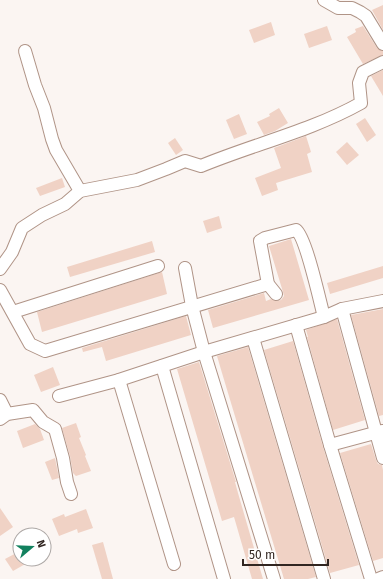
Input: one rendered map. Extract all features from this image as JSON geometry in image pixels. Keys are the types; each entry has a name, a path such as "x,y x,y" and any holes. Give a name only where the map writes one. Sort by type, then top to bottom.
{"street":[{"path":"324,0 338,8 352,8 366,16 383,44"},
{"path":"25,51 56,150 80,191"},
{"path":"0,268 12,252 22,228 42,215 65,204 80,191 138,180 184,161 201,166 232,153 339,115 361,103 359,83 363,72 383,62"},
{"path":"276,294 268,284 260,241 265,238 292,230 297,230 305,244 324,317"},
{"path":"13,312 158,266"},
{"path":"185,268 192,306 204,352 274,579"},
{"path":"1,293 30,344 45,351 268,284"},
{"path":"59,396 119,380 204,352 324,317 342,310 383,301"},
{"path":"342,310 379,432 383,458"},
{"path":"296,325 330,445 371,579"},
{"path":"253,338 324,579"},
{"path":"162,366 224,579"},
{"path":"119,380 174,564"},
{"path":"0,400 4,417 33,410 43,422 55,429 71,494"},
{"path":"330,445 379,432"},
{"path":"378,579 383,577"}],"building":[{"path":"383,5 383,30 372,10"},
{"path":"271,22 275,35 254,43 249,30"},
{"path":"327,26 332,40 309,48 304,34"},
{"path":"363,26 377,48 383,51 383,55 363,64 347,37 356,32 355,29"},
{"path":"383,70 383,96 371,76"},
{"path":"279,108 288,123 275,131 264,135 257,122 270,116 269,114"},
{"path":"239,114 247,134 234,139 226,120"},
{"path":"365,118 376,135 367,142 356,124"},
{"path":"306,136 311,152 307,154 312,172 276,183 278,190 262,196 255,178 281,168 274,148"},
{"path":"175,138 183,150 176,155 168,143"},
{"path":"347,142 359,155 347,165 336,152"},
{"path":"62,178 65,187 40,196 36,188"},
{"path":"219,216 222,228 207,233 203,221"},
{"path":"291,239 309,300 213,328 208,310 264,293 266,301 271,299 277,301 281,300 284,296 269,246"},
{"path":"152,241 155,252 70,277 67,267"},
{"path":"383,266 383,278 330,294 327,283"},
{"path":"162,272 167,294 42,332 37,312"},
{"path":"383,309 383,415 379,416 351,315"},
{"path":"186,316 191,335 106,361 102,347 83,352 82,348"},
{"path":"337,319 365,420 333,430 306,330"},
{"path":"293,341 359,565 330,573 264,350"},
{"path":"248,347 316,577 308,579 284,579 222,373 217,356"},
{"path":"199,362 236,482 263,579 252,579 234,517 222,521 177,369"},
{"path":"53,367 60,385 41,392 34,375"},
{"path":"76,423 81,437 79,438 91,471 76,476 73,473 62,428"},
{"path":"35,424 40,429 44,440 23,448 17,431"},
{"path":"371,444 376,460 378,464 382,465 383,470 383,558 373,561 340,453"},
{"path":"55,458 59,478 52,480 45,462"},
{"path":"0,508 13,527 0,536"},
{"path":"86,509 93,528 78,533 77,529 59,536 52,519 64,514 65,517"},
{"path":"103,542 113,579 102,579 92,545"},
{"path":"12,555 12,567 20,567 13,571 5,559"}]}
